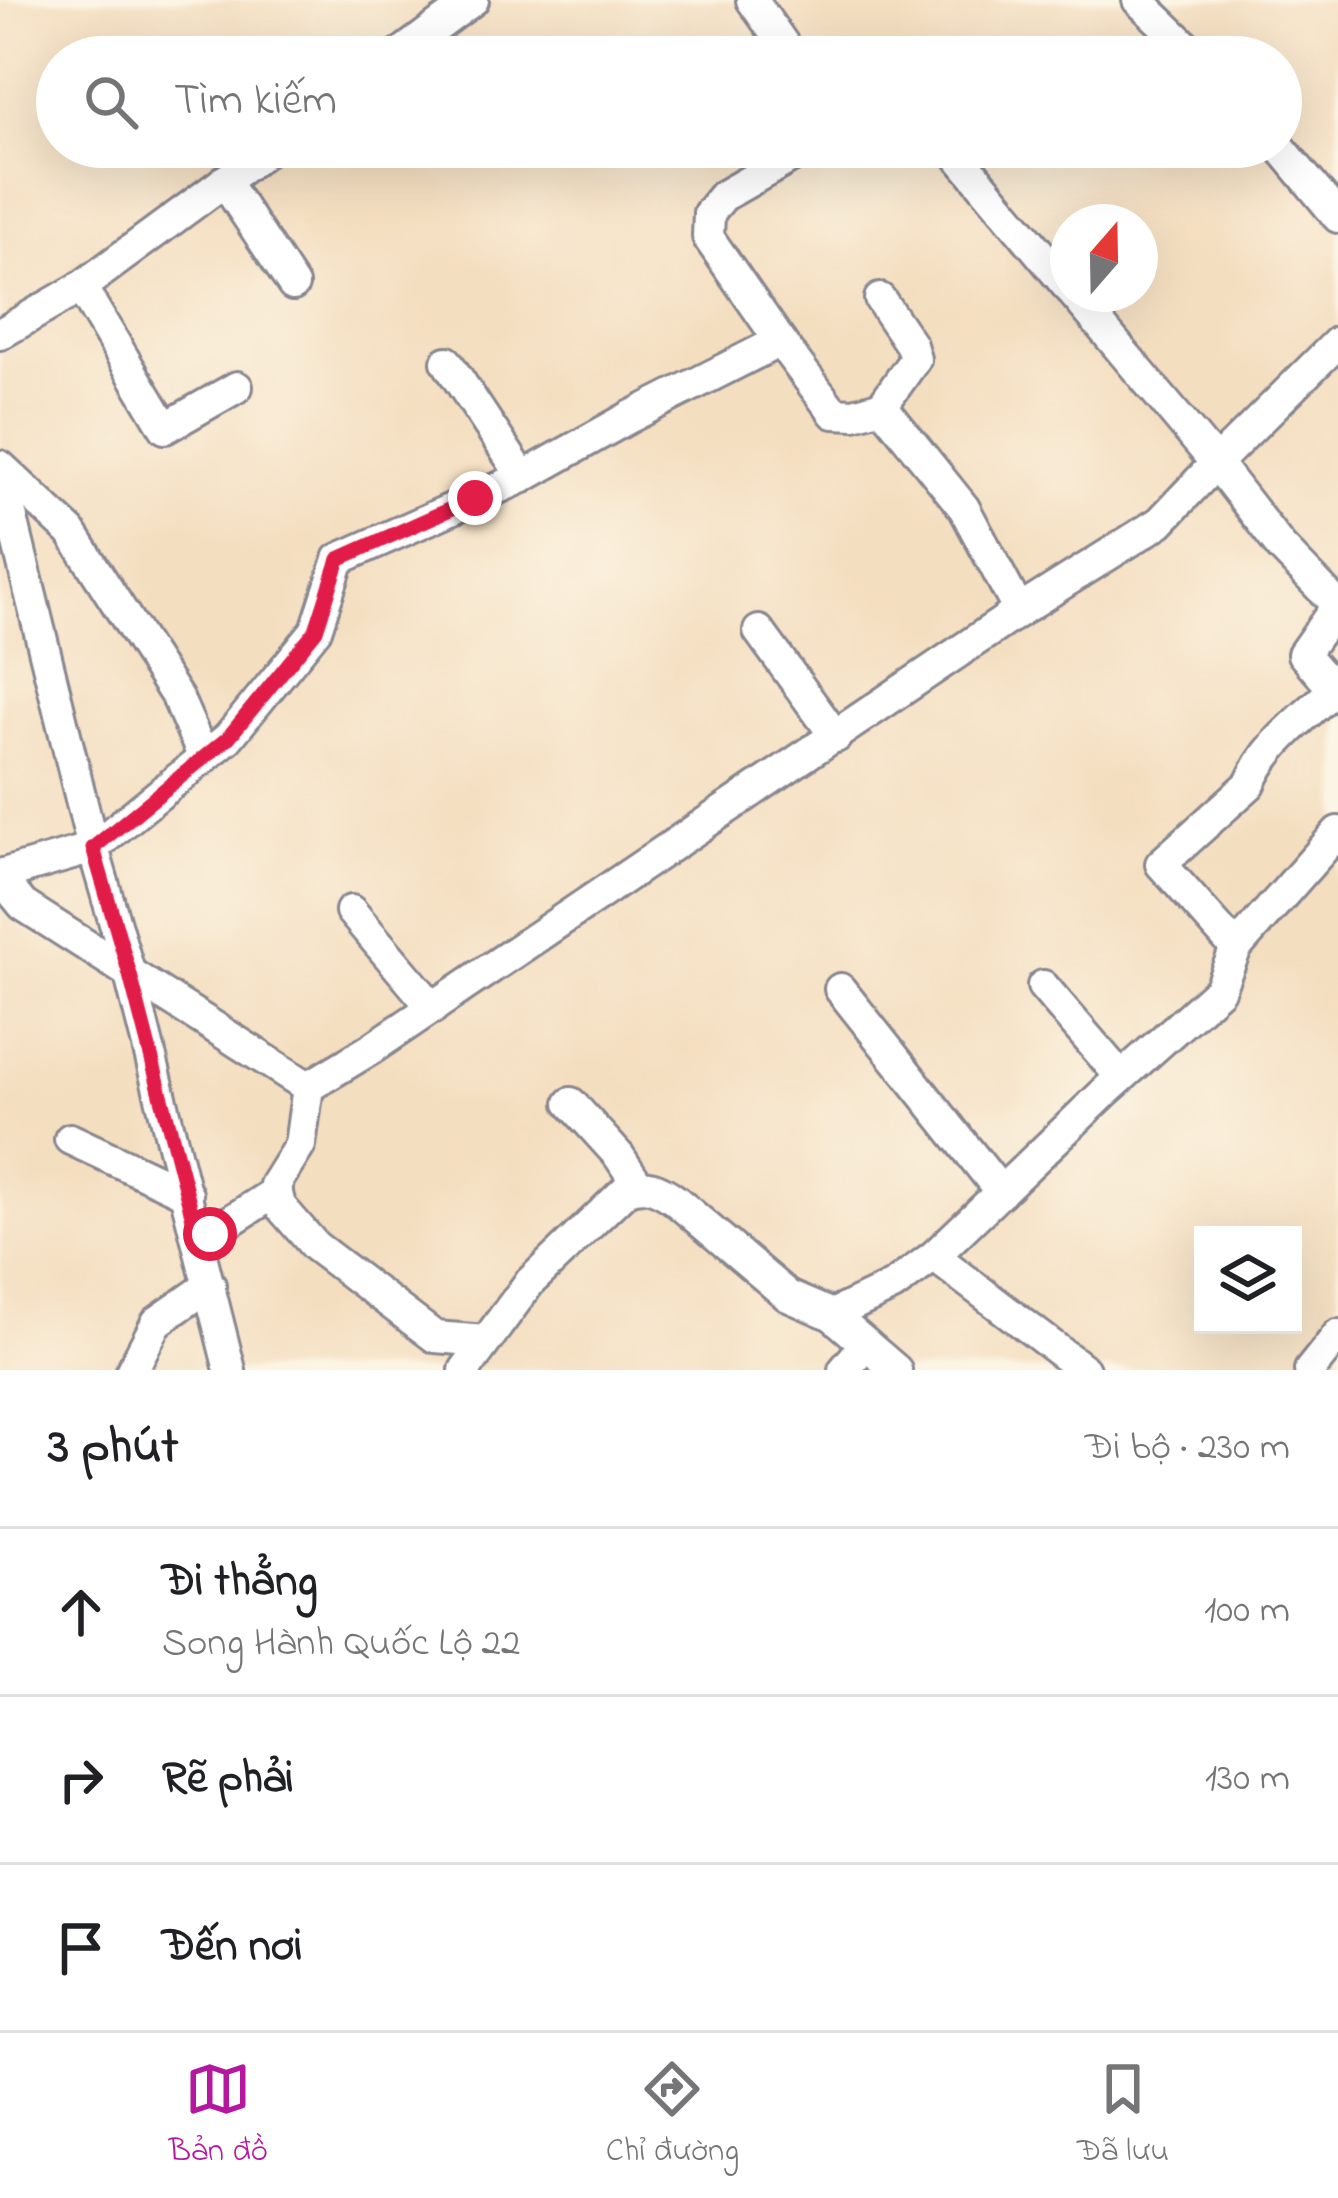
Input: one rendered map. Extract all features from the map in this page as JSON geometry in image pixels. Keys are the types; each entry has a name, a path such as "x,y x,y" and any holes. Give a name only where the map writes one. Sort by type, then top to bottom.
{"street":[{"path":"752,0 777,36"},
{"path":"1138,0 1175,36"},
{"path":"422,36 461,4"},
{"path":"0,334 80,286 242,168"},
{"path":"772,168 723,196 709,214 708,237 834,413 854,414 882,406 916,358 880,299"},
{"path":"969,168 1050,265"},
{"path":"1297,168 1338,217"},
{"path":"224,181 293,286"},
{"path":"80,286 165,428 237,387"},
{"path":"1089,312 1281,547 1338,606 1304,654 1336,692 1270,750 1250,784 1161,864 1236,947"},
{"path":"308,1087 23,905 0,876 93,848 228,738 316,630 339,559 524,477 780,340"},
{"path":"486,1341 435,1337 315,1246 280,1206 275,1185 300,1144 308,1087 433,1008 1019,611 1160,523 1338,342"},
{"path":"447,362 524,477"},
{"path":"882,406 964,508 1019,611"},
{"path":"0,468 71,532 178,699 203,758"},
{"path":"0,468 93,848 188,1194 230,1370"},
{"path":"759,631 836,736"},
{"path":"832,1315 892,1286 934,1256 1219,990 1236,947 1338,832"},
{"path":"351,910 433,1008"},
{"path":"1043,986 1121,1077"},
{"path":"840,989 1000,1192"},
{"path":"571,1103 619,1156 638,1185"},
{"path":"70,1139 188,1194"},
{"path":"465,1370 529,1283 627,1190 638,1185 660,1189 788,1297 832,1315 896,1370"},
{"path":"200,1245 277,1191"},
{"path":"934,1256 1084,1370"},
{"path":"132,1370 157,1322 210,1285"},
{"path":"1310,1370 1338,1335"},
{"path":"844,1370 866,1344"}],"route":[{"path":"210,1234 200,1245 93,848 228,738 316,630 339,559 475,498"}]}
